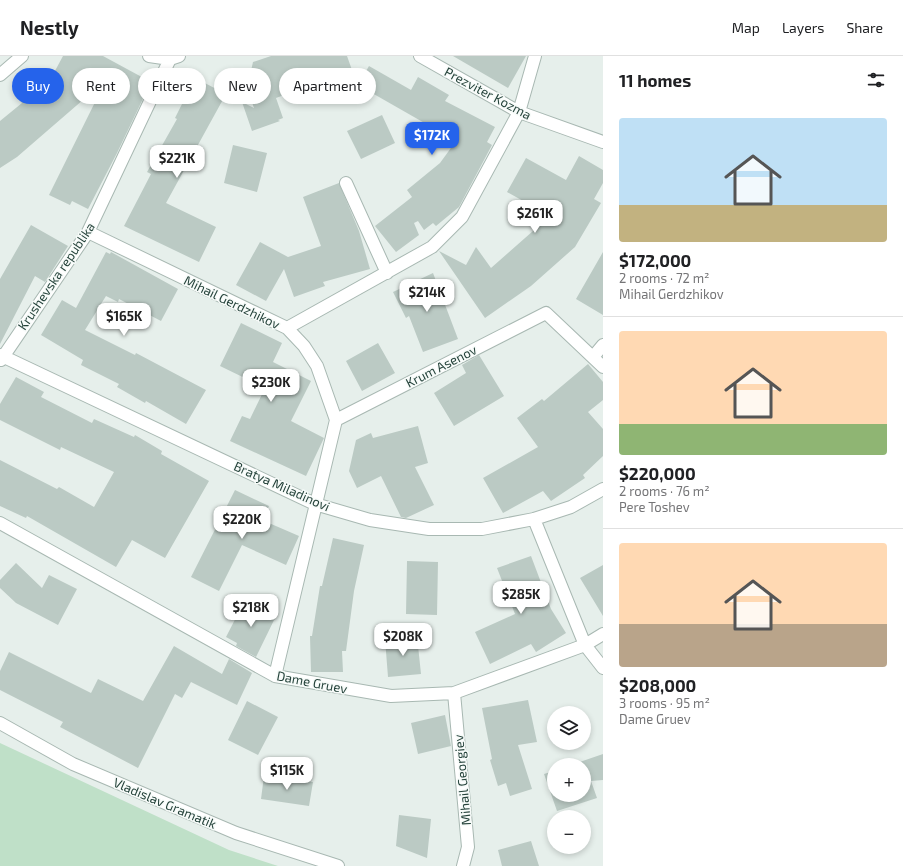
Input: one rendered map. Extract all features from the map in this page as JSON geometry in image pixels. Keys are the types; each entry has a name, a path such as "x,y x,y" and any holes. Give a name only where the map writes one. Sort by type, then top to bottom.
{"street":[{"path":"0,75 22,56"},
{"path":"149,56 174,58"},
{"name":"Prezviter Kozma","path":"420,56 519,112 603,142"},
{"name":"Mihail Gerdzhikov","path":"88,232 287,328 432,248 462,217 519,112 535,56"},
{"name":"Krushevska republika","path":"1,357 88,232 174,58"},
{"path":"346,183 387,273"},
{"name":"Krum Asenov","path":"336,420 546,313 593,357"},
{"path":"275,676 336,420 317,366 304,346 287,328"},
{"path":"603,345 593,357 603,368"},
{"name":"Bratya Miladinovi","path":"1,357 315,504 370,520 429,529 482,529 534,519 571,507 603,489"},
{"path":"534,519 585,645 603,668"},
{"name":"Dame Gruev","path":"0,523 275,676 391,696 454,693 585,645 603,634"},
{"name":"Mihail Georgiev","path":"454,693 468,847 463,866"},
{"name":"Vladislav Gramatik","path":"0,723 73,764 94,773 236,833 338,866"}],"green space":[{"path":"0,743 229,850 278,866 0,866"}],"building":[{"path":"63,56 103,56 125,68 72,68 72,104 78,104 17,157 0,168 0,121 21,104 64,104 64,68 57,68"},
{"path":"271,56 347,56 351,68 279,68 279,97 276,98 283,118 278,120 280,121 252,131 243,104 254,108 253,104 271,104 271,68 252,68 253,62"},
{"path":"453,56 526,56 508,88"},
{"path":"376,70 411,90 418,77 449,95 445,101 495,127 487,142 492,145 459,207 436,226 433,223 424,230 418,221 414,223 419,235 396,252 375,226 412,197 407,190 440,163 456,141 376,95"},
{"path":"130,71 138,75 138,104 140,104 88,209 72,201 70,205 49,195 94,104 130,104"},
{"path":"206,84 214,88 214,104 220,104 166,203 216,227 199,262 124,226 151,174 147,172 177,119 175,118 182,104 206,104"},
{"path":"382,115 395,143 361,159 347,131"},
{"path":"233,145 267,153 257,192 224,183"},
{"path":"579,156 603,170 603,183 594,199 601,203 575,247 531,286 485,318 439,251 466,265 476,247 491,268 550,216 507,192 526,158 566,180"},
{"path":"339,183 359,231 370,269 323,282 325,286 294,297 284,269 266,301 236,285 260,242 288,257 321,246 303,197"},
{"path":"31,225 68,246 45,282 35,276 0,344 0,279"},
{"path":"106,252 110,254 111,252 178,289 161,321 119,299 118,302 106,296 85,330 135,355 136,353 206,390 186,424 146,401 145,403 117,387 119,384 81,365 83,360 41,335 62,300 76,308"},
{"path":"603,252 603,315 576,299"},
{"path":"433,273 458,339 423,352 409,316 406,318 393,292"},
{"path":"241,323 282,343 273,362 311,381 291,421 324,438 306,476 230,441 242,416 250,419 265,388 220,366"},
{"path":"378,343 395,373 362,391 346,361"},
{"path":"479,355 504,396 454,426 434,393 466,373 462,365"},
{"path":"588,364 603,382 603,400 588,412 603,429 603,456 583,475 585,478 551,501 543,491 503,513 483,478 538,447 517,418 542,399 544,401"},
{"path":"16,377 44,392 41,397 92,423 94,419 134,437 135,435 162,451 161,454 209,481 165,558 132,540 116,567 27,516 26,518 0,506 0,460 57,489 59,487 94,507 114,472 61,447 60,450 0,420 0,404"},
{"path":"418,426 428,463 415,467 434,505 406,518 401,517 381,476 357,488 349,471 356,440 371,433 373,438"},
{"path":"235,490 269,506 262,520 299,536 286,565 242,545 219,591 191,577"},
{"path":"333,538 364,545 354,591 346,651 342,651 343,672 311,672 310,636 312,636 320,586 322,586"},
{"path":"531,556 551,609 566,633 536,652 531,644 490,664 475,632 515,614 497,568"},
{"path":"407,561 438,562 437,615 406,614"},
{"path":"16,563 42,588 49,575 77,589 58,625 16,603 0,588 0,580"},
{"path":"603,565 603,616 580,578"},
{"path":"245,600 276,616 256,657 236,646 237,643 226,637"},
{"path":"417,636 421,674 388,677 385,639"},
{"path":"174,646 222,674 229,659 252,673 237,705 191,682 182,698 175,694 138,768 60,727 63,722 0,690 0,671 9,652 91,693 98,679 143,701"},
{"path":"528,700 537,742 518,745 532,789 510,796 506,783 498,786 490,760 492,759 482,708"},
{"path":"247,701 278,717 258,755 228,740"},
{"path":"445,715 451,746 418,754 411,723"},
{"path":"603,754 603,780 591,781 591,758"},
{"path":"547,773 547,783 544,774"},
{"path":"264,776 313,782 309,806 261,799"},
{"path":"591,781 597,798 591,800"},
{"path":"554,802 585,802 560,810 557,810"},
{"path":"399,815 431,819 427,858 396,846"},
{"path":"531,841 539,866 502,866 498,850"}]}
